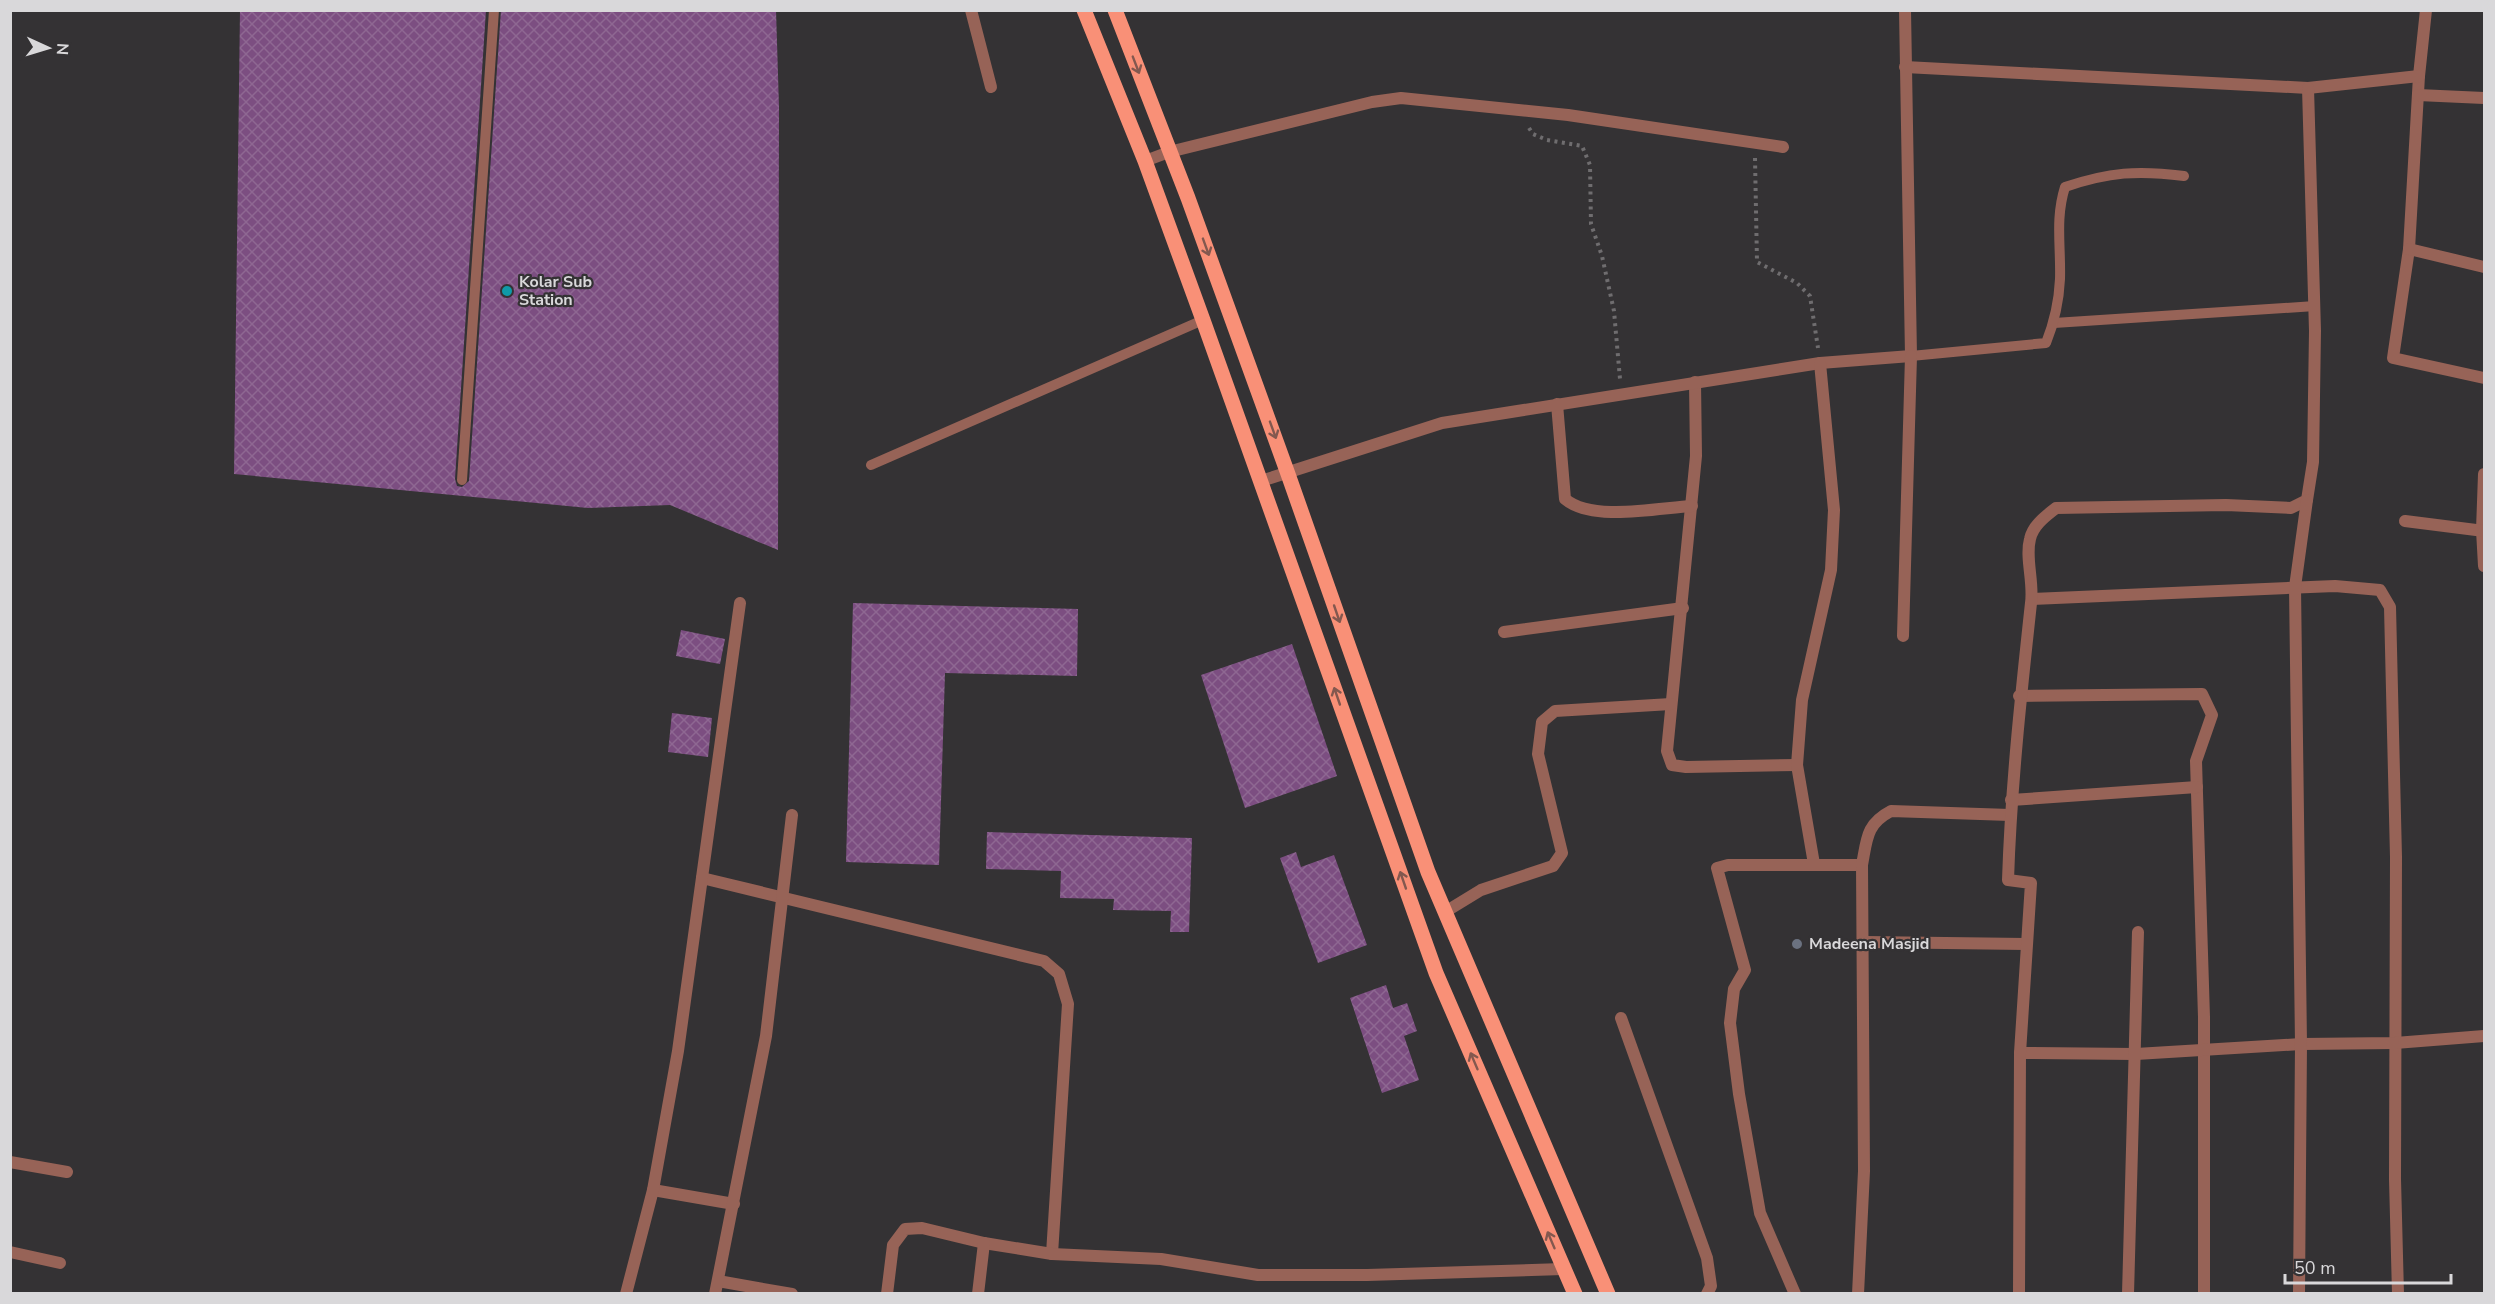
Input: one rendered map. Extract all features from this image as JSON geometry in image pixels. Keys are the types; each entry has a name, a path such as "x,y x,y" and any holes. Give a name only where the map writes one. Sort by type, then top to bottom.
{"main road":[{"path":"1084,10 1145,161 1436,973 1575,1293"},
{"path":"1115,10 1288,474 1428,872 1608,1293"}],"street":[{"path":"971,10 991,87"},
{"path":"1903,636 1911,356 1905,10"},
{"path":"2426,10 2419,76 2409,249 2393,358 2484,378"},
{"path":"1905,67 2308,88 2419,76"},
{"path":"2300,1293 2301,1044 2295,587 2313,462 2315,306 2308,88"},
{"path":"2418,95 2484,98"},
{"path":"1145,161 1169,152 1372,102 1401,98 1528,111 1784,147"},
{"path":"2409,249 2484,267"},
{"path":"1261,481 1443,423 1820,363 1911,356"},
{"path":"1814,864 1797,765 1802,700 1831,560 1834,510 1820,363"},
{"path":"1695,382 1696,456 1683,608 1667,751 1672,765 1797,765"},
{"path":"1557,404 1565,500 1573,506 1599,512 1692,506"},
{"path":"2484,474 2484,566"},
{"path":"2019,1293 2020,1053 2031,883 2008,880 2010,815 2019,696 2032,599 2030,538 2040,521 2056,508 2226,505 2291,508 2307,500"},
{"path":"2405,521 2483,531"},
{"path":"2032,599 2335,586 2380,590 2390,607 2396,857 2395,1043 2398,1293"},
{"path":"626,1293 653,1191 678,1051 740,603"},
{"path":"1503,632 1683,608"},
{"path":"2019,696 2202,694 2212,715 2196,761 2204,1050 2204,1293"},
{"path":"1445,912 1481,890 1553,866 1562,853 1538,754 1542,722 1555,711 1671,704"},
{"path":"2011,800 2197,787"},
{"path":"1858,1293 1864,1171 1865,942 1862,865 1868,834 1876,819 1891,811 2010,815"},
{"path":"792,815 766,1036 716,1287 792,1293"},
{"path":"1795,1293 1760,1213 1739,1094 1730,1023 1734,989 1744,970 1717,868 1728,865 1862,865"},
{"path":"702,878 1044,961 1059,974 1068,1004 1052,1254"},
{"path":"2128,1293 2138,932"},
{"path":"1865,942 2026,944"},
{"path":"1621,1018 1707,1258 1711,1286 1707,1293"},
{"path":"2020,1053 2136,1054 2301,1044 2395,1043 2484,1036"},
{"path":"10,1162 67,1172"},
{"path":"653,1191 734,1204"},
{"path":"887,1293 893,1245 905,1229 922,1228 984,1244 1052,1254 1161,1259 1258,1275 1367,1275 1563,1269"},
{"path":"978,1293 984,1244"},
{"path":"10,1252 60,1263"}],"lane":[{"path":"462,480 494,10"},
{"path":"1911,356 2046,343 2054,323 2060,280 2058,208 2065,187 2117,172 2146,171 2184,176"},
{"path":"2054,323 2315,306"},
{"path":"871,465 1203,320"}],"path":[{"path":"1528,111 1527,124 1533,134 1547,140 1582,146 1590,165 1591,224 1602,256 1614,311 1621,394"},
{"path":"1754,142 1757,262 1797,283 1810,296 1820,363"}],"building":[{"name":"Kolar Sub Station","path":"240,10 486,10 455,479 457,486 462,487 469,481 501,10 776,10 779,107 778,550 670,505 588,508 234,474"},
{"path":"853,603 1078,609 1077,676 945,673 939,865 846,862"},
{"path":"681,630 725,639 720,664 676,656"},
{"path":"1292,644 1337,776 1245,808 1201,675"},
{"path":"672,713 712,718 708,757 668,752"},
{"path":"987,832 1192,838 1189,932 1170,932 1171,911 1113,910 1114,899 1060,898 1061,871 986,869"},
{"path":"1296,852 1301,867 1334,855 1367,945 1318,963 1280,858"},
{"path":"1386,985 1393,1008 1407,1003 1417,1031 1404,1036 1419,1080 1382,1093 1350,998"}],"place":[{"name":"Kolar Sub Station","path":"507,291"},
{"name":"Madeena Masjid","path":"1797,944"}]}
